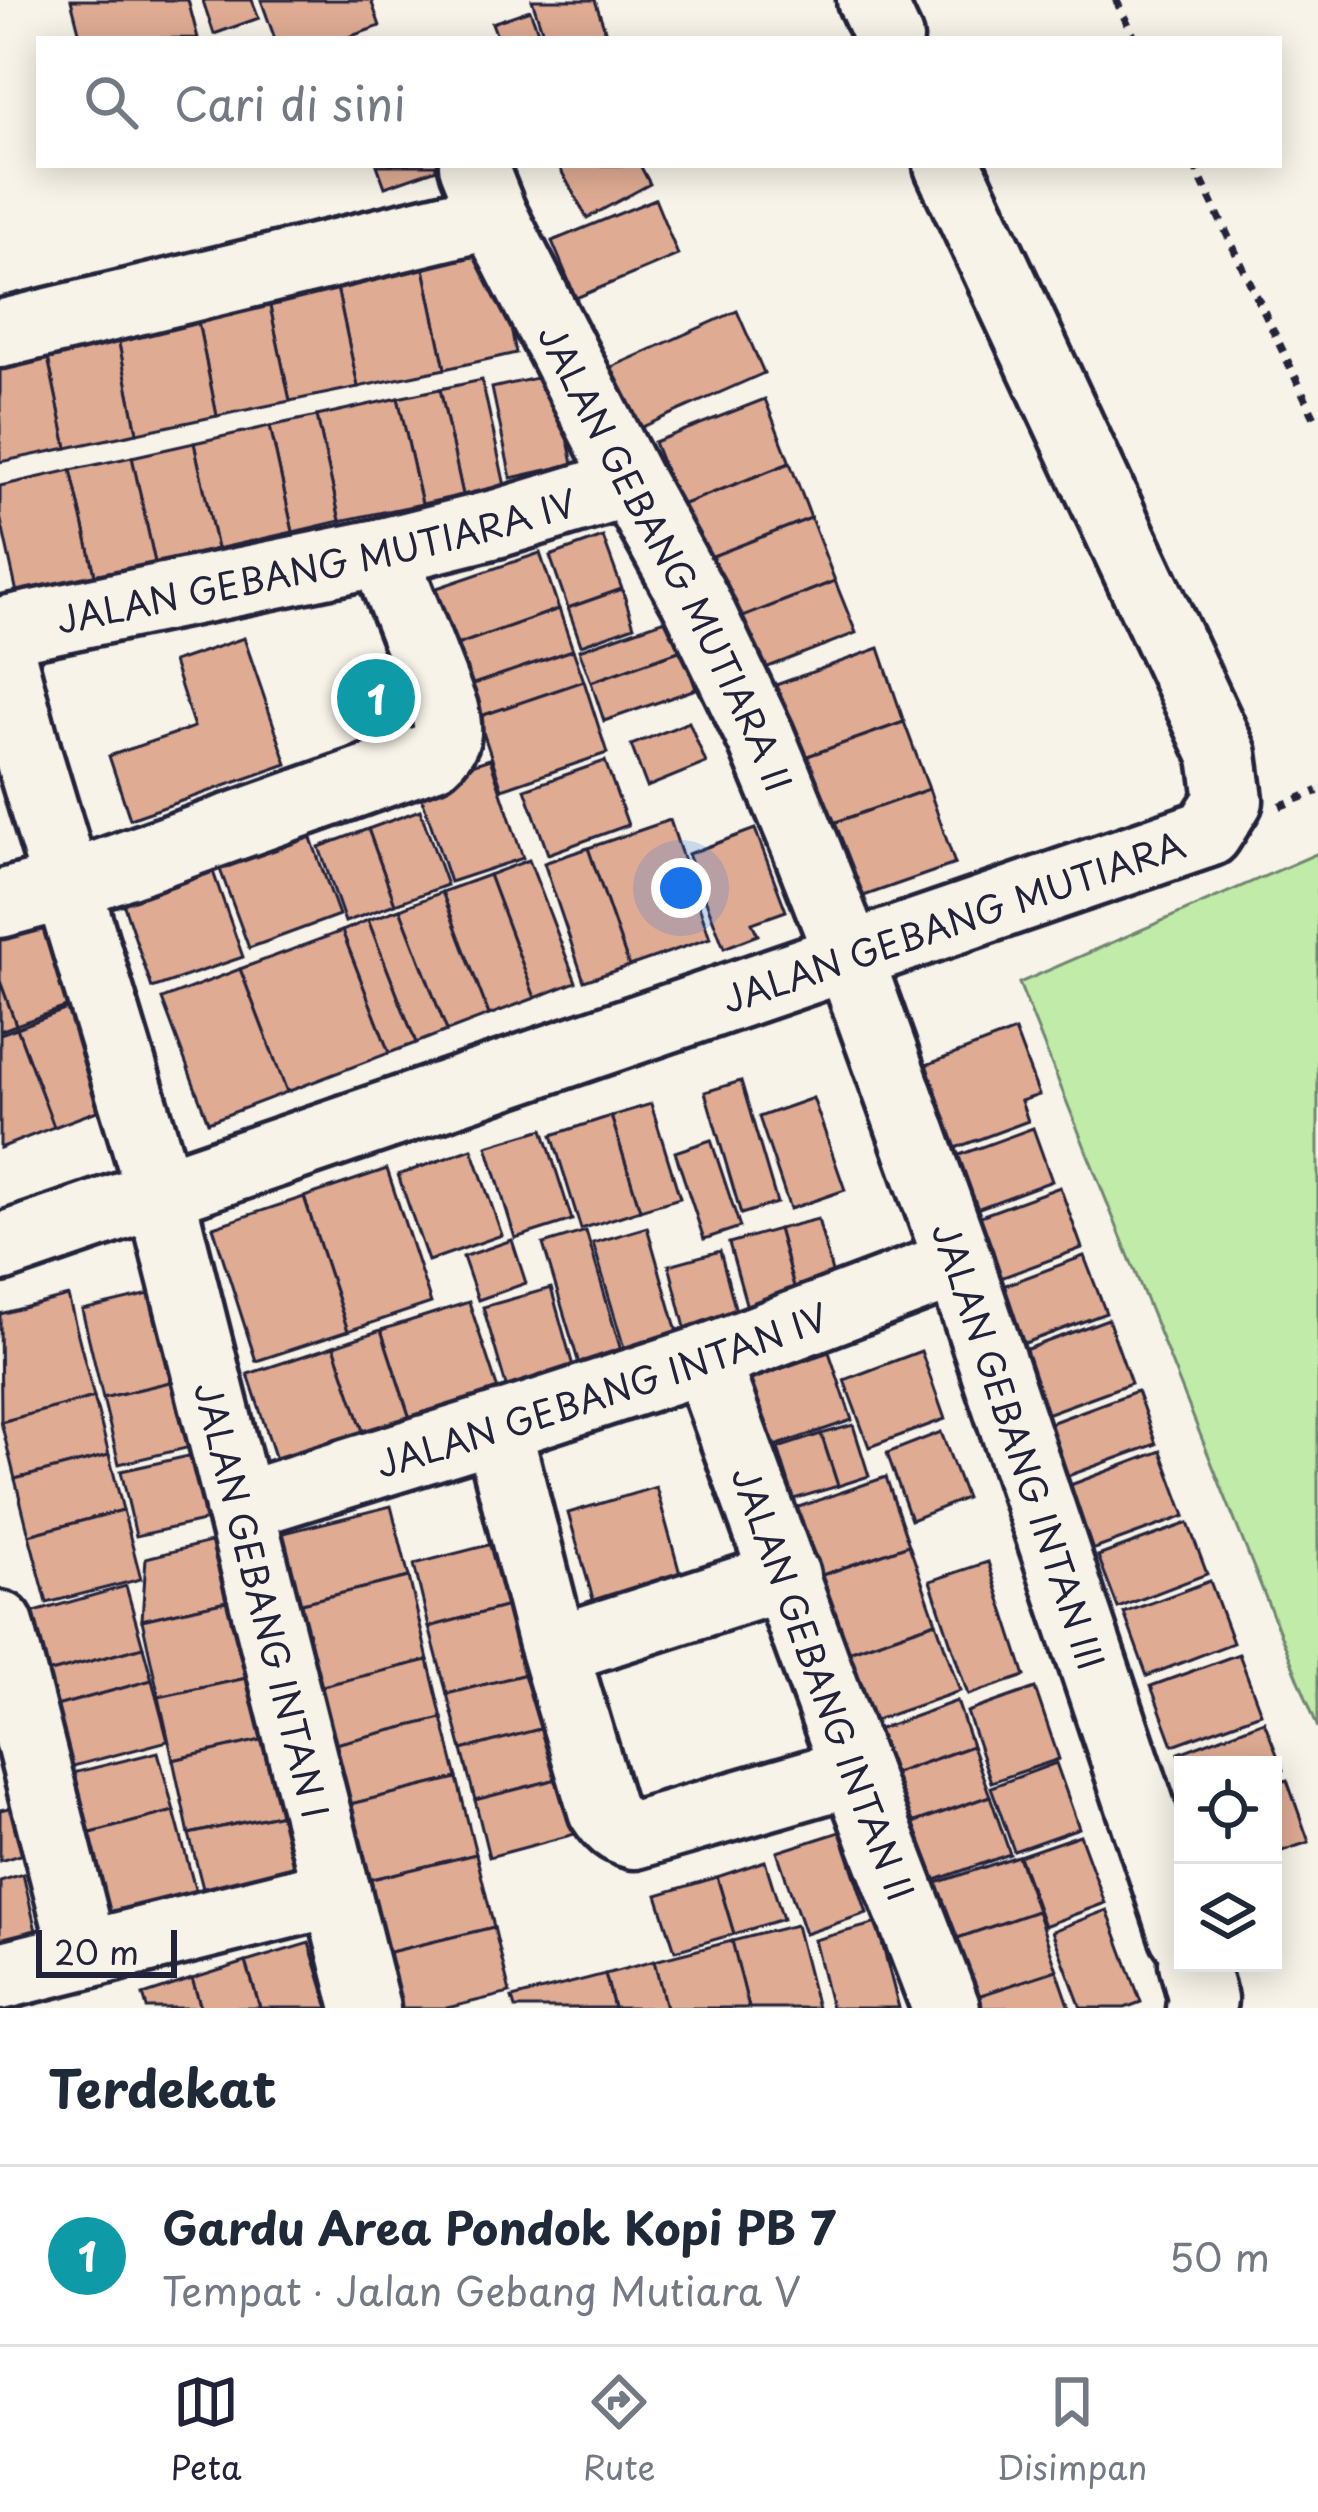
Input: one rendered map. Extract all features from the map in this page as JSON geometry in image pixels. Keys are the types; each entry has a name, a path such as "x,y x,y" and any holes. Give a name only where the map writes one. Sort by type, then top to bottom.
{"street":[{"path":"871,0 889,36"},
{"name":"JALAN GEBANG MUTIARA","path":"0,1248 1208,833 1229,800 1223,755 949,168"},
{"path":"0,334 483,190"},
{"name":"JALAN GEBANG MUTIARA II","path":"483,190 630,483 696,602 761,738 850,957"},
{"name":"JALAN GEBANG MUTIARA IV","path":"0,631 383,552 630,483"},
{"path":"0,904 67,886 432,756 446,743 449,728 383,552"},
{"name":"JALAN GEBANG INTAN I","path":"0,649 160,1192 366,2008"},
{"name":"JALAN GEBANG INTAN III","path":"850,957 959,1263 1174,1914"},
{"name":"JALAN GEBANG INTAN IV","path":"239,1507 705,1359 959,1263"},
{"name":"JALAN GEBANG INTAN II","path":"705,1359 946,2008"},
{"path":"497,1427 602,1810 620,1831 634,1834 855,1771"},
{"path":"555,1650 786,1576"},
{"path":"0,1625 84,1954"},
{"path":"0,1976 337,1892"}],"path":[{"path":"1116,0 1134,36"},
{"path":"1195,168 1318,425"}],"green space":[{"path":"1318,853 1318,1728 1019,983"}],"building":[{"path":"71,0 188,0 197,36 80,36"},
{"path":"206,0 252,0 259,18 214,34"},
{"path":"261,0 371,0 380,26 352,36 274,36"},
{"path":"532,0 595,0 607,36 544,36"},
{"path":"530,10 540,36 497,36 492,23"},
{"path":"378,168 437,169 385,187"},
{"path":"560,168 642,168 650,184 587,218"},
{"path":"655,199 678,255 576,298 552,241"},
{"path":"495,249 516,353 445,369 423,264"},
{"path":"423,264 445,369 358,387 336,283"},
{"path":"336,283 358,387 290,401 268,297"},
{"path":"268,297 290,401 217,416 196,312"},
{"path":"737,311 764,373 633,431 605,370"},
{"path":"196,312 217,416 137,433 116,329"},
{"path":"116,329 137,433 67,448 45,344"},
{"path":"45,344 67,448 0,462 0,353"},
{"path":"554,374 573,464 511,478 492,388"},
{"path":"482,380 505,486 463,495 440,389"},
{"path":"440,389 463,495 422,504 398,398"},
{"path":"398,398 422,504 340,521 317,416"},
{"path":"765,399 790,463 679,506 654,442"},
{"path":"317,416 340,521 293,532 270,426"},
{"path":"270,426 293,532 217,549 194,443"},
{"path":"194,443 217,549 155,563 132,457"},
{"path":"132,457 155,563 95,575 71,470"},
{"path":"790,463 811,518 700,561 679,506"},
{"path":"71,470 95,575 17,593 0,516 0,486"},
{"path":"811,518 835,581 725,624 700,561"},
{"path":"603,537 622,589 568,608 550,556"},
{"path":"540,553 559,609 454,646 434,589"},
{"path":"835,581 856,633 745,676 725,624"},
{"path":"622,589 634,626 581,645 568,608"},
{"path":"559,609 573,650 468,686 454,646"},
{"path":"671,618 682,650 591,682 579,650"},
{"path":"244,638 287,764 130,819 109,756 194,727 173,662"},
{"path":"879,648 904,722 788,763 762,690"},
{"path":"573,650 584,681 478,717 468,686"},
{"path":"682,650 696,689 604,721 591,682"},
{"path":"388,676 399,708 365,719 354,688"},
{"path":"584,681 607,753 502,789 478,717"},
{"path":"689,722 706,763 647,787 631,745"},
{"path":"904,722 929,789 811,831 788,763"},
{"path":"490,759 523,858 450,882 417,783"},
{"path":"605,761 628,825 548,854 525,789"},
{"path":"929,789 955,864 838,905 811,831"},
{"path":"420,810 447,885 395,904 368,829"},
{"path":"670,820 710,938 629,966 588,848"},
{"path":"368,829 395,904 345,922 319,847"},
{"path":"755,829 786,911 752,923 758,935 724,948 688,854"},
{"path":"308,830 339,915 249,948 218,864"},
{"path":"588,848 629,966 584,981 544,863"},
{"path":"529,860 576,982 535,998 489,875"},
{"path":"210,863 243,957 152,988 120,894"},
{"path":"489,875 535,998 489,1015 442,892"},
{"path":"442,892 489,1015 447,1031 400,909"},
{"path":"49,907 83,1001 16,1025 0,981 0,924"},
{"path":"400,909 447,1031 416,1043 368,920"},
{"path":"368,920 416,1043 389,1053 342,931"},
{"path":"342,931 389,1053 287,1092 240,969"},
{"path":"240,969 287,1092 208,1122 162,999"},
{"path":"0,981 16,1025 0,1031"},
{"path":"83,1003 121,1102 54,1127 17,1028"},
{"path":"17,1028 54,1127 0,1148 0,1034"},
{"path":"1015,1031 1039,1095 1021,1101 1028,1121 942,1153 921,1096 936,1091 926,1065"},
{"path":"741,1081 777,1203 741,1214 705,1092"},
{"path":"813,1098 845,1190 790,1209 759,1117"},
{"path":"651,1104 680,1198 640,1210 611,1116"},
{"path":"611,1116 640,1210 581,1229 552,1135"},
{"path":"1033,1128 1052,1181 963,1214 943,1161"},
{"path":"543,1129 572,1220 515,1238 487,1146"},
{"path":"711,1140 740,1227 704,1239 675,1152"},
{"path":"472,1149 502,1235 428,1261 398,1175"},
{"path":"387,1169 431,1303 348,1331 304,1197"},
{"path":"1060,1187 1082,1248 998,1279 975,1218"},
{"path":"304,1197 348,1331 256,1361 213,1227"},
{"path":"818,1219 838,1295 799,1305 778,1229"},
{"path":"647,1227 682,1349 629,1365 593,1243"},
{"path":"778,1229 799,1305 750,1318 729,1243"},
{"path":"586,1231 627,1371 585,1384 543,1244"},
{"path":"512,1240 526,1283 478,1300 463,1257"},
{"path":"720,1251 742,1334 690,1347 669,1265"},
{"path":"1084,1256 1106,1313 1017,1346 995,1289"},
{"path":"551,1288 578,1384 511,1403 483,1307"},
{"path":"162,1291 183,1379 103,1398 82,1310"},
{"path":"68,1296 94,1397 1,1422 0,1314"},
{"path":"469,1302 505,1411 417,1440 381,1330"},
{"path":"1108,1319 1131,1383 1035,1418 1011,1355"},
{"path":"381,1330 417,1440 371,1455 334,1346"},
{"path":"334,1346 371,1455 284,1484 248,1374"},
{"path":"921,1351 945,1419 869,1447 844,1380"},
{"path":"829,1352 852,1420 760,1451 738,1383"},
{"path":"183,1379 199,1445 119,1464 103,1398"},
{"path":"1137,1391 1156,1444 1065,1477 1045,1425"},
{"path":"94,1397 109,1455 15,1479 1,1422"},
{"path":"853,1425 869,1476 838,1486 821,1434"},
{"path":"941,1432 966,1498 911,1520 887,1453"},
{"path":"821,1434 838,1486 794,1499 778,1448"},
{"path":"1161,1451 1185,1516 1089,1551 1065,1487"},
{"path":"202,1453 217,1518 136,1536 121,1471"},
{"path":"109,1455 123,1510 29,1535 15,1479"},
{"path":"886,1477 909,1545 808,1580 784,1512"},
{"path":"656,1487 687,1599 600,1623 568,1513"},
{"path":"391,1506 409,1577 293,1605 276,1535"},
{"path":"123,1510 141,1579 47,1603 29,1535"},
{"path":"1188,1523 1207,1574 1118,1608 1098,1556"},
{"path":"226,1538 240,1598 142,1620 146,1558"},
{"path":"500,1542 516,1604 429,1627 414,1564"},
{"path":"909,1545 936,1622 834,1657 808,1580"},
{"path":"988,1562 1025,1676 968,1695 930,1581"},
{"path":"409,1577 428,1660 314,1688 293,1605"},
{"path":"1210,1581 1233,1643 1147,1676 1124,1613"},
{"path":"126,1586 143,1647 40,1675 24,1615"},
{"path":"240,1598 256,1676 159,1697 142,1620"},
{"path":"516,1604 534,1672 447,1694 429,1627"},
{"path":"936,1622 960,1691 858,1726 834,1657"},
{"path":"143,1647 152,1680 49,1708 40,1675"},
{"path":"1239,1654 1261,1713 1173,1745 1151,1686"},
{"path":"428,1660 442,1718 327,1746 314,1688"},
{"path":"534,1672 547,1727 462,1750 447,1694"},
{"path":"256,1676 270,1738 173,1760 159,1697"},
{"path":"152,1680 168,1741 66,1768 49,1708"},
{"path":"1035,1688 1059,1759 991,1782 967,1712"},
{"path":"957,1701 972,1746 887,1776 871,1732"},
{"path":"442,1718 457,1778 342,1806 327,1746"},
{"path":"1264,1721 1278,1756 1180,1756"},
{"path":"547,1727 561,1778 475,1800 462,1750"},
{"path":"270,1738 287,1813 189,1834 173,1760"},
{"path":"972,1746 990,1796 904,1826 887,1776"},
{"path":"158,1752 174,1811 80,1836 61,1776"},
{"path":"1056,1763 1079,1828 1014,1851 991,1787"},
{"path":"457,1778 476,1854 360,1882 342,1806"},
{"path":"561,1778 575,1834 489,1857 475,1800"},
{"path":"1287,1780 1309,1842 1282,1851 1282,1782"},
{"path":"990,1796 1010,1854 924,1884 904,1826"},
{"path":"13,1807 26,1853 0,1861 0,1810"},
{"path":"174,1811 198,1900 106,1924 80,1836"},
{"path":"287,1813 301,1882 207,1904 189,1834"},
{"path":"840,1832 867,1913 805,1934 777,1852"},
{"path":"1080,1835 1105,1903 1044,1926 1019,1856"},
{"path":"476,1854 494,1927 378,1955 360,1882"},
{"path":"1018,1856 1037,1911 955,1939 936,1883"},
{"path":"765,1861 783,1919 734,1934 717,1877"},
{"path":"23,1874 39,1944 0,1956 0,1881"},
{"path":"717,1877 734,1934 675,1951 657,1895"},
{"path":"1107,1910 1141,2002 1125,2008 1081,2008 1052,1931"},
{"path":"1037,1911 1057,1970 975,1997 955,1939"},
{"path":"877,1923 899,2008 831,2008 814,1940"},
{"path":"796,1925 817,2008 749,2008 732,1941"},
{"path":"494,1927 510,1993 447,2008 391,2008 378,1955"},
{"path":"732,1941 749,2008 666,2008 654,1961"},
{"path":"309,1943 329,2008 260,2008 246,1962"},
{"path":"654,1961 666,2008 614,2008 605,1974"},
{"path":"246,1962 260,2008 201,2008 192,1979"},
{"path":"1057,1970 1070,2008 978,2008 975,1997"},
{"path":"605,1974 614,2008 515,2008 512,1998"},
{"path":"192,1979 201,2008 147,2008 143,1995"}],"place":[{"name":"Gardu Area Pondok Kopi PB 7","path":"376,698"}]}
